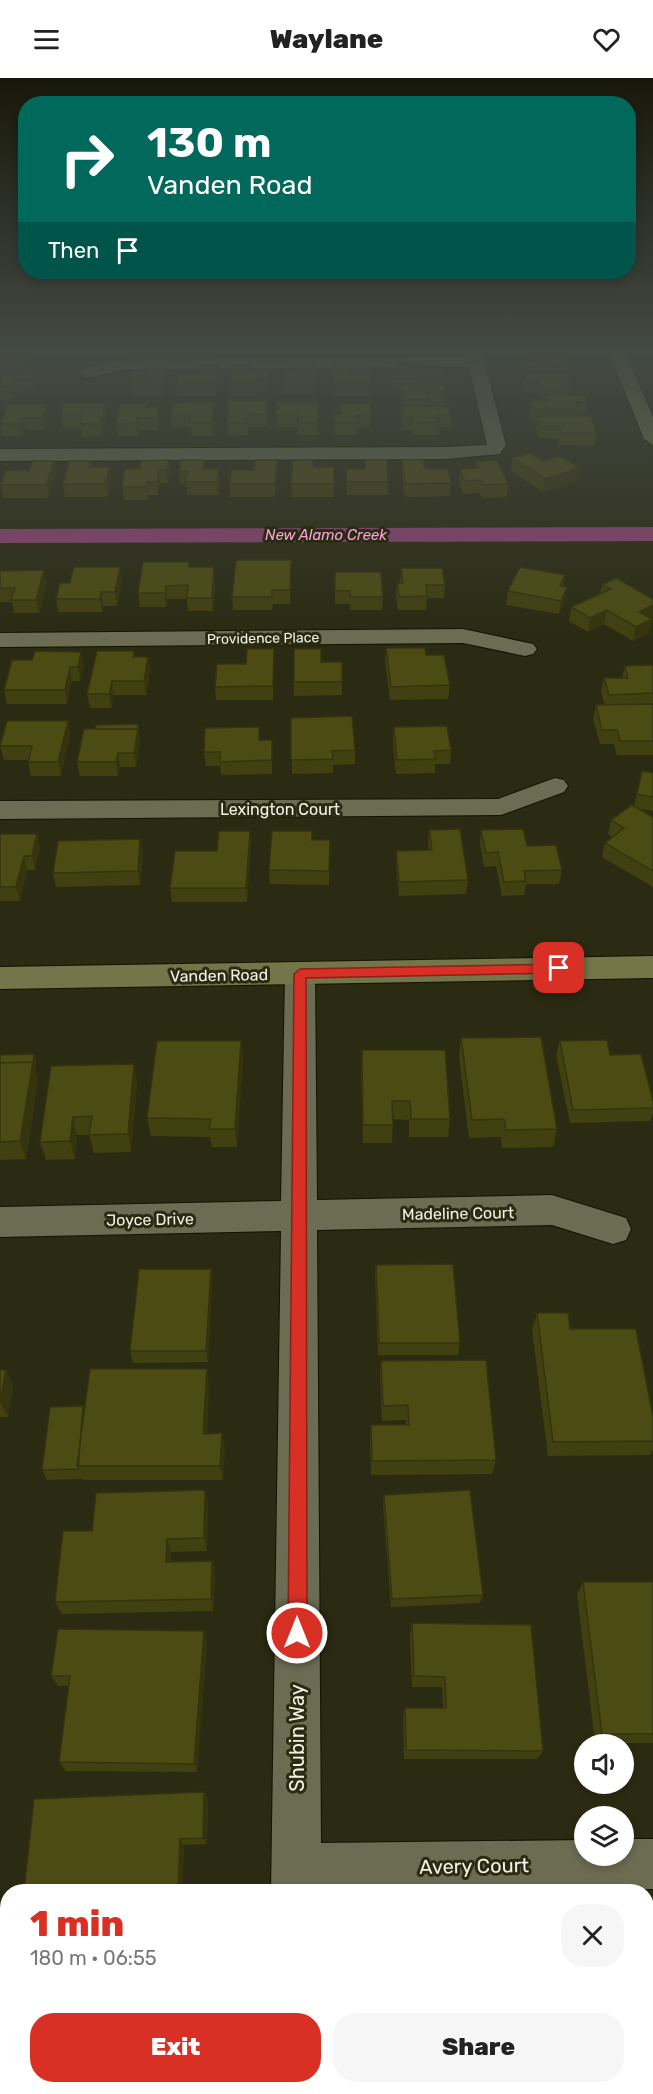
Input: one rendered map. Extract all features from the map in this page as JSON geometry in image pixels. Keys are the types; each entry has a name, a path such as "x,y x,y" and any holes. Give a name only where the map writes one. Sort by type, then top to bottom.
{"street":[{"path":"0,455 433,454 493,450 496,446"},
{"name":"Providence Place","path":"0,640 463,636 525,649"},
{"name":"Lexington Court","path":"0,810 501,807 555,786"},
{"name":"Vanden Road","path":"0,978 653,967"},
{"name":"Shubin Way","path":"296,1880 301,1217 300,974"},
{"name":"Madeline Court","path":"301,1217 552,1210 613,1229"},
{"name":"Joyce Drive","path":"0,1222 301,1217"},
{"name":"Avery Court","path":"296,1880 653,1864"}],"building":[{"path":"530,453 543,461 560,456 580,468 545,479 512,458"},
{"path":"169,460 167,470 159,470 157,482 147,482 146,487 122,487 125,469 140,469 141,461"},
{"path":"181,460 204,460 203,469 219,469 217,482 185,482 188,471 179,471"},
{"path":"255,460 277,460 275,484 230,484 231,470 254,470"},
{"path":"293,460 313,460 313,467 334,467 334,484 291,484"},
{"path":"365,460 387,460 388,482 347,482 346,469 366,469"},
{"path":"402,460 423,460 425,469 448,469 451,483 406,484"},
{"path":"497,460 508,484 483,485 481,480 465,481 460,469 479,468 476,462"},
{"path":"33,461 54,461 46,485 1,485 6,470 29,471"},
{"path":"69,461 91,461 89,467 110,467 105,484 63,484"},
{"path":"236,560 291,560 290,590 272,590 272,597 232,597"},
{"path":"143,562 189,562 189,567 214,567 212,598 187,598 188,585 166,586 165,593 138,593"},
{"path":"74,567 120,567 115,592 101,592 100,599 56,599 60,583 70,583"},
{"path":"520,567 565,575 560,586 567,587 561,601 508,591"},
{"path":"401,568 442,568 445,585 426,585 427,596 399,597 397,583 403,583"},
{"path":"44,570 36,600 11,600 15,588 0,588 0,571"},
{"path":"335,572 381,572 383,597 350,597 350,591 335,591"},
{"path":"616,578 653,599 653,605 639,612 652,619 636,627 607,610 590,618 571,607 611,589 602,585"},
{"path":"386,648 425,648 426,655 444,655 450,685 391,687"},
{"path":"247,649 274,649 273,686 215,687 217,664 246,664"},
{"path":"294,649 321,649 321,662 342,662 342,682 294,682"},
{"path":"35,651 81,652 78,667 70,667 65,690 4,690 12,660 32,660"},
{"path":"97,651 134,651 133,657 148,657 144,681 112,681 109,694 87,694"},
{"path":"653,665 653,693 609,695 604,678 628,678 625,666"},
{"path":"653,704 653,741 620,741 617,730 602,730 596,705"},
{"path":"352,716 355,750 332,751 333,759 291,760 291,718"},
{"path":"7,721 68,721 58,762 28,762 32,746 0,746"},
{"path":"138,724 138,729 95,729 96,725"},
{"path":"447,726 451,750 434,751 436,759 397,760 394,727"},
{"path":"259,727 259,740 272,740 272,760 220,762 220,752 204,752 205,728"},
{"path":"84,729 138,729 134,753 118,753 116,762 77,762"},
{"path":"642,771 653,773 653,797 637,794"},
{"path":"632,805 653,817 653,871 605,843 624,828 611,820"},
{"path":"460,829 468,880 399,882 396,851 432,850 429,830"},
{"path":"523,829 527,846 556,845 562,870 524,871 526,881 504,882 498,852 486,853 481,830"},
{"path":"219,831 250,831 246,888 170,888 175,851 217,851"},
{"path":"272,831 312,831 312,840 330,840 329,871 269,870"},
{"path":"0,834 37,834 32,856 24,856 16,887 0,887"},
{"path":"140,839 138,871 53,873 58,841"},
{"path":"541,1037 557,1129 506,1130 504,1119 472,1120 461,1038"},
{"path":"607,1040 610,1055 641,1054 653,1108 573,1110 560,1041"},
{"path":"157,1041 241,1041 235,1129 209,1129 211,1119 147,1118"},
{"path":"362,1050 445,1050 450,1119 411,1119 410,1101 392,1101 393,1125 363,1125"},
{"path":"34,1054 33,1063 0,1063 0,1055"},
{"path":"33,1062 20,1141 0,1142 0,1063"},
{"path":"134,1064 128,1134 89,1135 92,1116 73,1117 70,1141 40,1142 51,1066"},
{"path":"453,1264 460,1343 379,1343 376,1265"},
{"path":"139,1269 211,1269 206,1351 130,1351"},
{"path":"537,1313 568,1313 570,1329 636,1329 653,1417 653,1441 553,1442"},
{"path":"486,1360 496,1460 372,1461 371,1425 409,1425 408,1405 383,1406 381,1361"},
{"path":"90,1369 207,1369 203,1434 222,1433 220,1466 77,1466"},
{"path":"0,1370 6,1370 0,1402"},
{"path":"83,1406 78,1469 42,1470 50,1407"},
{"path":"205,1490 204,1538 167,1539 166,1562 212,1561 211,1599 55,1602 63,1531 92,1531 96,1493"},
{"path":"470,1490 483,1595 392,1599 384,1495"},
{"path":"583,1582 653,1582 653,1734 602,1734"},
{"path":"412,1623 531,1625 543,1751 406,1750 405,1708 446,1708 445,1677 414,1676"},
{"path":"58,1629 204,1631 194,1764 59,1762 70,1676 51,1676"},
{"path":"204,1792 203,1838 180,1839 178,1884 25,1884 34,1799"}],"waterway":[{"name":"New Alamo Creek","path":"0,536 653,534"}],"route":[{"path":"297,1633 302,1013 300,974 559,968"}]}
